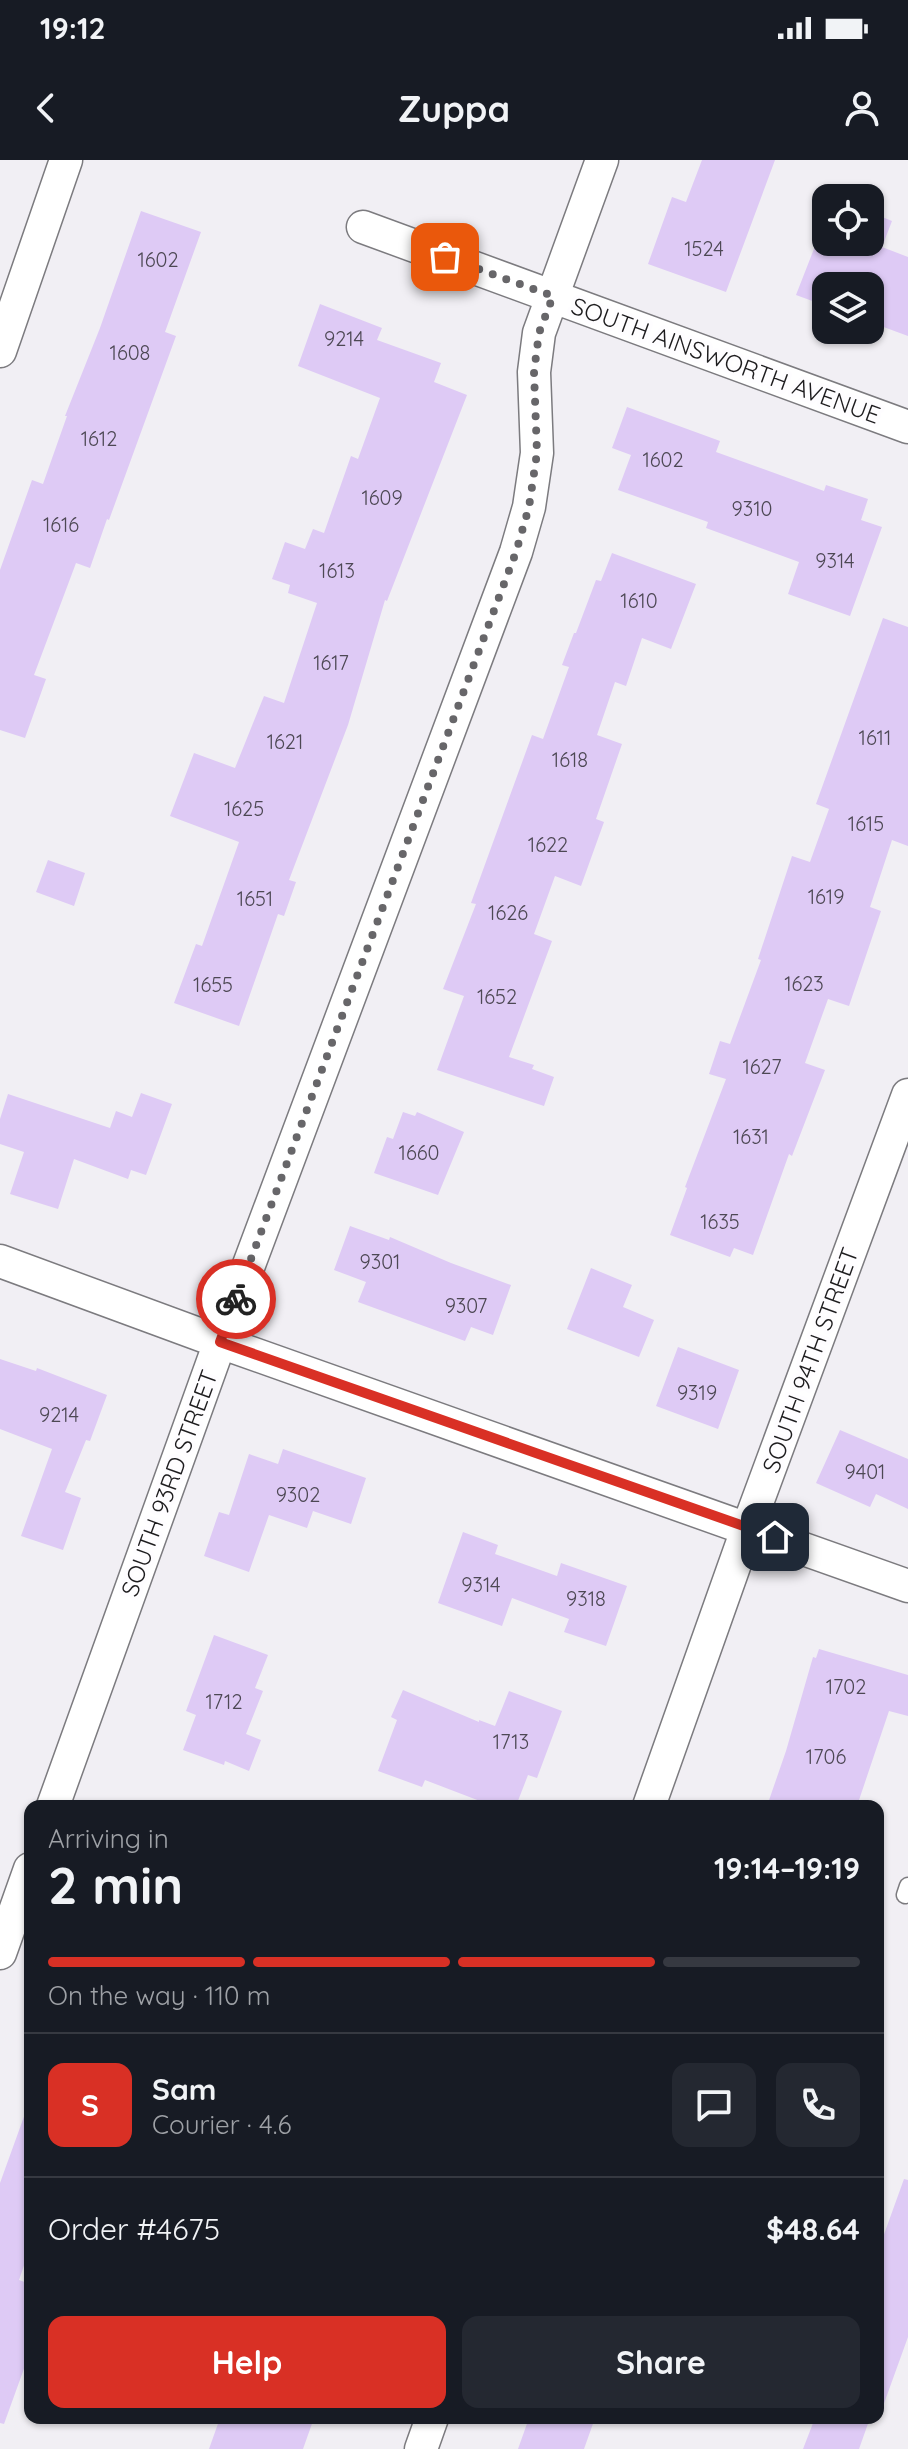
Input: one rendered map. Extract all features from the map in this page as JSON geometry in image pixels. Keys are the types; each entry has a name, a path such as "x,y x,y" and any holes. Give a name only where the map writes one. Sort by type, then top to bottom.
{"street":[{"path":"0,351 66,160"},
{"name":"SOUTH 93RD STREET","path":"55,1800 220,1342 516,552 529,507 537,453 534,372 539,333 602,160"},
{"name":"SOUTH AINSWORTH AVENUE","path":"363,227 908,427"},
{"name":"SOUTH 94TH STREET","path":"651,1800 748,1527 908,1095"},
{"path":"0,1261 908,1586"},
{"path":"0,1953 24,1886"},
{"path":"421,2449 430,2424"}],"building":[{"path":"702,160 775,160 726,292 648,264 672,197 686,202"},
{"path":"141,211 201,232 165,332 176,336 109,520 90,568 76,563 34,675 46,679 25,738 0,730 0,570 32,480 43,484"},
{"path":"884,218 892,221 884,242"},
{"path":"884,248 908,257 908,336 884,327 884,272 812,272 812,301 796,295 812,254 884,256"},
{"path":"320,304 382,328 377,340 441,363 434,382 467,395 385,600 348,725 289,880 296,882 284,916 278,914 239,1026 174,1003 196,944 202,946 239,842 170,816 194,753 235,768 264,696 284,703 317,603 288,593 290,585 272,579 285,542 305,549 313,529 324,533 351,456 358,459 380,398 298,366"},
{"path":"627,407 720,441 716,452 824,491 826,485 868,499 861,520 882,527 850,616 788,594 799,562 706,528 708,522 618,490 631,455 612,448"},
{"path":"612,553 696,584 671,649 642,638 626,686 615,682 597,735 622,744 596,819 604,822 581,886 555,876 534,934 552,941 509,1057 534,1065 532,1069 554,1077 544,1106 437,1070 464,996 443,989 476,904 471,903 532,735 543,739 569,667 562,665 596,580 601,581"},
{"path":"883,618 908,627 908,846 892,840 870,907 881,911 849,1006 828,999 805,1063 825,1070 792,1156 789,1154 753,1255 734,1248 730,1257 670,1235 726,1079 709,1074 720,1041 730,1044 761,960 758,959 792,856 810,862 829,809 816,804"},
{"path":"48,860 85,873 74,906 36,892"},
{"path":"141,1093 172,1104 146,1175 131,1170 128,1179 74,1159 58,1209 10,1194 24,1152 0,1144 0,1119 8,1094 110,1128 116,1111 132,1117"},
{"path":"403,1112 415,1116 417,1112 464,1132 438,1195 374,1173 387,1137 393,1139"},
{"path":"350,1226 389,1240 390,1237 511,1285 493,1335 471,1327 465,1341 358,1302 366,1282 334,1270"},
{"path":"591,1268 632,1285 623,1307 654,1320 639,1357 567,1329"},
{"path":"678,1347 739,1370 718,1429 656,1406"},
{"path":"0,1359 36,1371 37,1368 107,1395 90,1441 86,1440 65,1492 81,1498 63,1550 21,1536 52,1449 0,1429"},
{"path":"840,1430 908,1459 908,1509 876,1494 870,1507 816,1483"},
{"path":"283,1449 366,1478 351,1524 313,1511 307,1528 269,1515 249,1572 204,1556 219,1512 229,1515 249,1454 278,1464"},
{"path":"463,1532 498,1545 495,1554 557,1576 561,1563 627,1586 606,1646 564,1632 569,1619 512,1598 502,1626 438,1603"},
{"path":"214,1635 268,1655 255,1688 263,1691 246,1734 261,1740 249,1771 183,1750 196,1715 186,1711"},
{"path":"819,1649 908,1675 908,1716 889,1711 859,1800 769,1800 813,1657 816,1658"},
{"path":"403,1690 495,1726 509,1691 562,1711 537,1778 528,1775 518,1800 477,1800 425,1780 422,1787 378,1771 397,1720 391,1717"},
{"path":"24,2117 24,2265 19,2280 24,2282 24,2369 4,2424 0,2423 0,2183"},
{"path":"904,2179 908,2180 908,2337 884,2403 884,2234"},
{"path":"218,2424 312,2424 303,2449 209,2449"},
{"path":"527,2424 593,2424 584,2449 518,2449"},
{"path":"813,2424 868,2424 859,2449 803,2449"}],"way so far":[{"path":"236,1299 516,552 529,507 537,453 534,372 539,333 553,296 445,257"}],"route":[{"path":"236,1299 220,1342 775,1537"}]}
